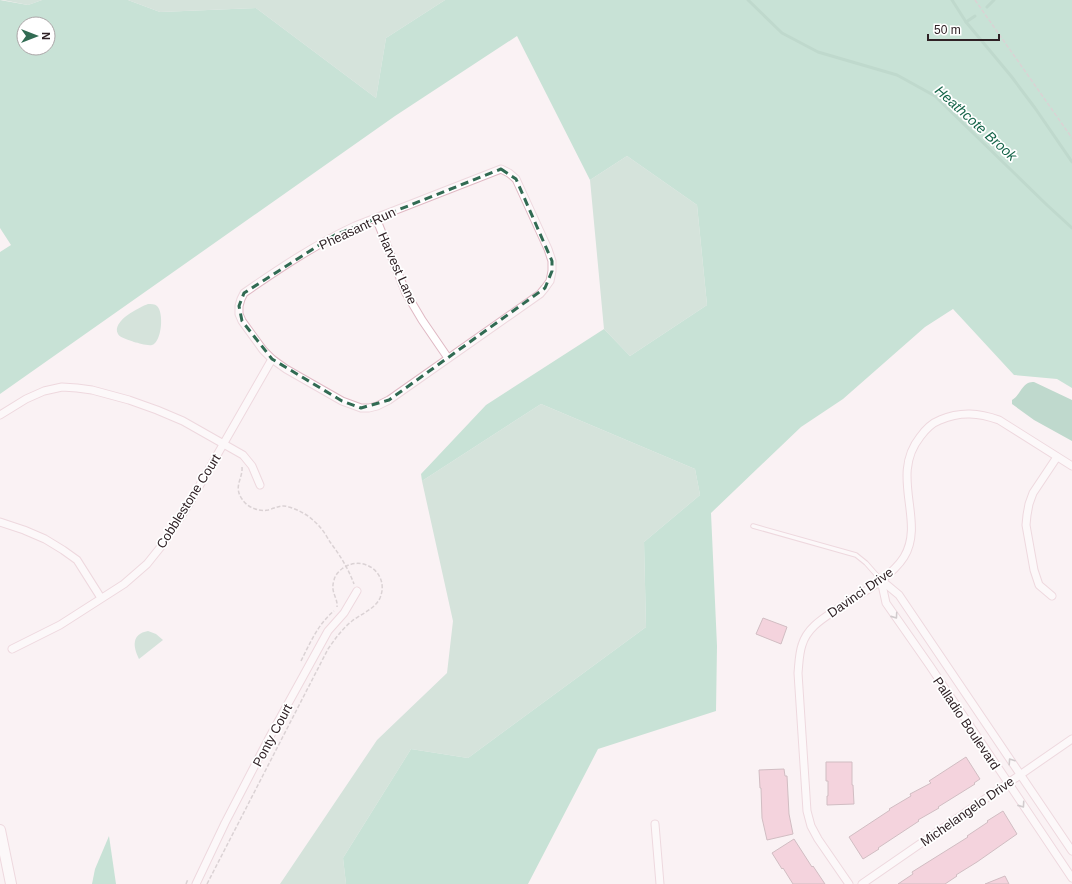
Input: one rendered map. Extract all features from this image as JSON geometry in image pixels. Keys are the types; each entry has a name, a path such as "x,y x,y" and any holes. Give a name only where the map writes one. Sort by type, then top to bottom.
{"street":[{"name":"Pheasant Run","path":"501,169 516,179 548,250 552,261 550,281 540,294 448,358 389,400 377,406 361,408 342,401 286,369 272,359 263,350 242,322 239,314 239,306 244,293 294,259 335,235 501,169"},
{"name":"Harvest Lane","path":"376,218 406,293 422,320 448,358"},
{"name":"Cobblestone Court","path":"12,649 60,625 124,584 147,564 163,544 189,504 272,359"},
{"path":"0,415 26,399 44,391 62,387 92,390 129,400 157,410 183,421 223,443 243,455 252,466 260,485"},
{"name":"Davinci Drive","path":"849,884 818,840 811,826 808,811 798,673 802,644 808,632 818,621 881,580 898,566 904,557 910,544 912,533 906,482 907,469 916,442 929,427 938,421 949,416 965,413 989,416 999,420 1072,466"},
{"path":"1052,596 1039,585 1034,570 1026,525 1029,504 1033,493 1056,457"},
{"path":"0,522 45,539 77,560 101,598"},
{"name":"Palladio Boulevard","path":"881,580 899,595 1072,851"},
{"name":"Palladio Boulevard","path":"881,580 886,604 930,666 1072,878"},
{"name":"Ponty Court","path":"196,884 225,823 268,740 328,631 344,613 357,591"},
{"name":"Palladio Boulevard","path":"930,666 942,659"},
{"name":"Michelangelo Drive","path":"862,884 1072,738"},
{"path":"655,824 660,884"},
{"path":"0,830 11,884"}],"lane":[{"path":"753,526 856,555 866,562 881,580"}],"path":[{"path":"975,0 1072,138"},
{"path":"243,455 238,461 242,468 238,485 239,493 245,503 248,506 263,511 271,510 278,506 285,506 306,515 319,525 346,565 357,591"},
{"path":"207,884 328,650 336,638 351,622 375,606 380,597 382,590 381,582 374,569 362,563 356,562 346,565"}],"highlighted area":[{"path":"501,169 516,179 552,261 552,271 545,288 389,400 361,408 342,401 272,359 242,321 239,306 244,293 335,235"}],"shaded area":[{"path":"0,0 28,5 42,0 128,0 160,12 256,8 376,98 386,38 445,0 1072,0 1072,388 1057,379 1014,375 953,309 925,327 843,399 801,427 711,513 717,646 716,711 598,749 528,884 346,884 343,858 411,749 468,758 646,627 644,542 700,495 695,469 541,404 422,481 421,474 486,405 604,329 630,356 707,305 697,205 627,156 590,180 517,36 395,116 0,394 0,252 11,245 0,228"},
{"path":"3,0 42,0 28,5"},
{"path":"128,0 445,0 386,38 376,98 256,8 160,12"},
{"path":"627,156 697,205 707,305 630,356 604,329 590,180"},
{"path":"148,304 154,304 157,306 161,314 160,333 155,343 152,345 145,345 123,338 119,335 117,329 122,320 133,311"},
{"path":"1030,382 1034,382 1072,400 1072,441 1034,420 1012,404 1012,400 1026,385"},
{"path":"541,404 695,469 700,495 644,542 646,627 468,758 411,749 343,858 346,884 280,884 377,740 447,673 453,621 422,481"},
{"path":"148,631 156,634 163,640 139,659 135,650 136,638 142,633"},
{"path":"109,836 116,884 92,884 95,869"}],"building":[{"path":"763,618 787,627 781,644 756,634"},
{"path":"966,757 980,779 974,783 975,784 918,820 919,821 863,859 849,837 890,810 889,809 911,796 910,794 931,783 929,781"},
{"path":"826,762 852,762 854,804 827,805 828,781 826,781"},
{"path":"784,769 785,776 787,776 789,814 793,834 767,840 762,818 759,770"},
{"path":"1003,811 1017,834 956,875 957,876 945,884 898,884 913,874 912,872 968,837 967,836 988,822 987,821"},
{"path":"794,839 825,884 793,884 783,868 782,869 772,853"},
{"path":"1005,876 1009,884 985,884"}],"waterway":[{"name":"Heathcote Brook","path":"748,0 782,33 818,52 897,75 935,96 1072,228"},
{"path":"952,0 966,22 1011,76 1035,108 1072,162"},
{"path":"987,7 994,0"},
{"path":"966,22 975,16"}]}
